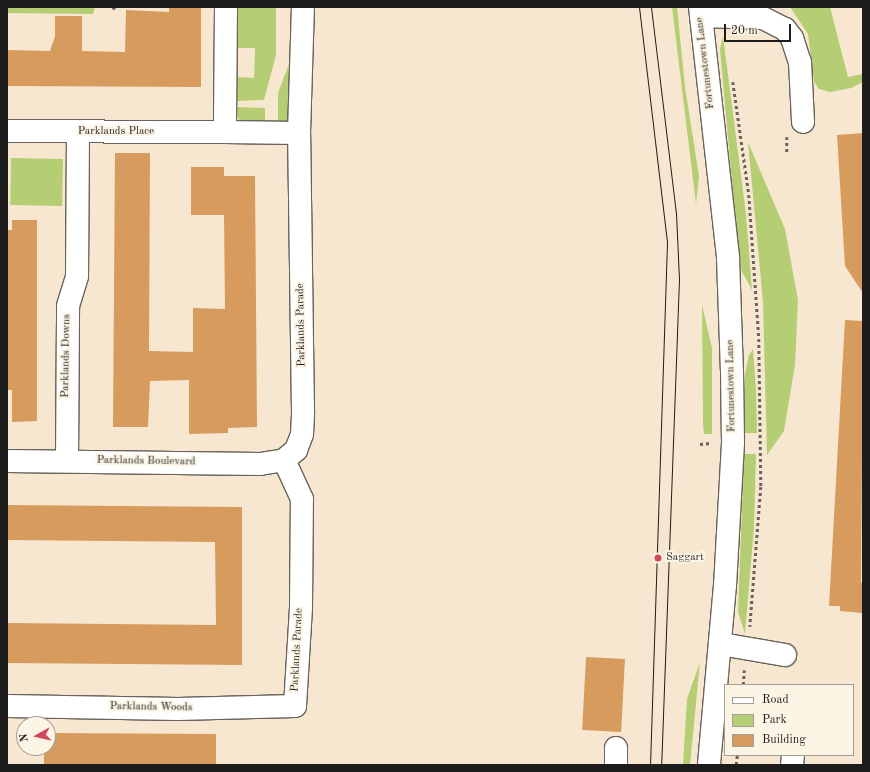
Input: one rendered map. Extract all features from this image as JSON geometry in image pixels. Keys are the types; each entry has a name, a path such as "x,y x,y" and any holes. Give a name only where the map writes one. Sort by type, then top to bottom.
{"street":[{"path":"226,7 224,132 299,133"},
{"name":"Parklands Parade","path":"295,706 301,607 302,499 284,460 296,450 302,434 303,419 299,133 302,7"},
{"path":"700,12 763,18 785,30 792,38 800,62 795,126"},
{"name":"Fortunestown Lane","path":"700,12 721,188 731,315 733,443 720,644 709,765"},
{"name":"Parklands Place","path":"7,131 224,132"},
{"name":"Parklands Downs","path":"67,461 68,306 77,276 78,131"},
{"name":"Parklands Boulevard","path":"7,461 260,464 284,460"},
{"path":"720,644 785,655"},
{"name":"Parklands Woods","path":"7,706 178,710 295,706"}],"path":[{"path":"787,154 795,126"},
{"path":"743,684 745,666"}],"green space":[{"path":"7,7 95,7 93,14 7,13"},
{"path":"237,7 276,7 276,55 264,100 236,101 236,77 254,78 255,48 236,48"},
{"path":"672,7 677,7 685,87 699,176 696,204"},
{"path":"790,7 830,7 848,77 863,74 863,82 851,88 830,92 819,89 814,82 808,34"},
{"path":"723,36 746,214 752,290 742,272 738,248 720,49"},
{"path":"290,61 289,118 287,121 278,123 278,93"},
{"path":"236,107 265,108 265,122 240,121 236,115"},
{"path":"748,142 785,229 798,300 795,365 784,431 767,455 763,302"},
{"path":"11,158 63,159 62,206 10,205"},
{"path":"702,305 712,348 712,434 704,434 703,423"},
{"path":"753,349 757,433 744,433 745,374 749,355"},
{"path":"744,454 756,454 754,527 745,634 738,612"},
{"path":"700,662 690,765 683,765 687,699"}],"building":[{"path":"169,7 201,7 201,87 7,86 7,50 50,51 55,36 55,16 82,16 82,51 125,52 126,10 169,12"},
{"path":"863,133 863,293 845,266 837,135"},
{"path":"115,153 150,153 149,351 193,352 193,308 225,309 224,215 191,215 191,167 224,167 224,176 255,176 257,427 228,428 228,433 189,434 189,380 150,381 148,427 113,427"},
{"path":"12,220 37,220 37,421 12,422 12,390 7,390 7,230 12,230"},
{"path":"845,320 863,321 861,583 863,583 863,613 840,611 840,606 829,606"},
{"path":"7,505 242,507 242,665 7,663 7,623 216,625 215,542 7,540"},
{"path":"586,657 625,659 621,732 582,730"},
{"path":"56,733 216,734 216,765 44,765 44,756 56,756"}],"tram line":[{"path":"639,7 667,242 650,765"},
{"path":"651,7 676,213 679,279 661,765"}],"place":[{"name":"Saggart","path":"658,558"}]}
